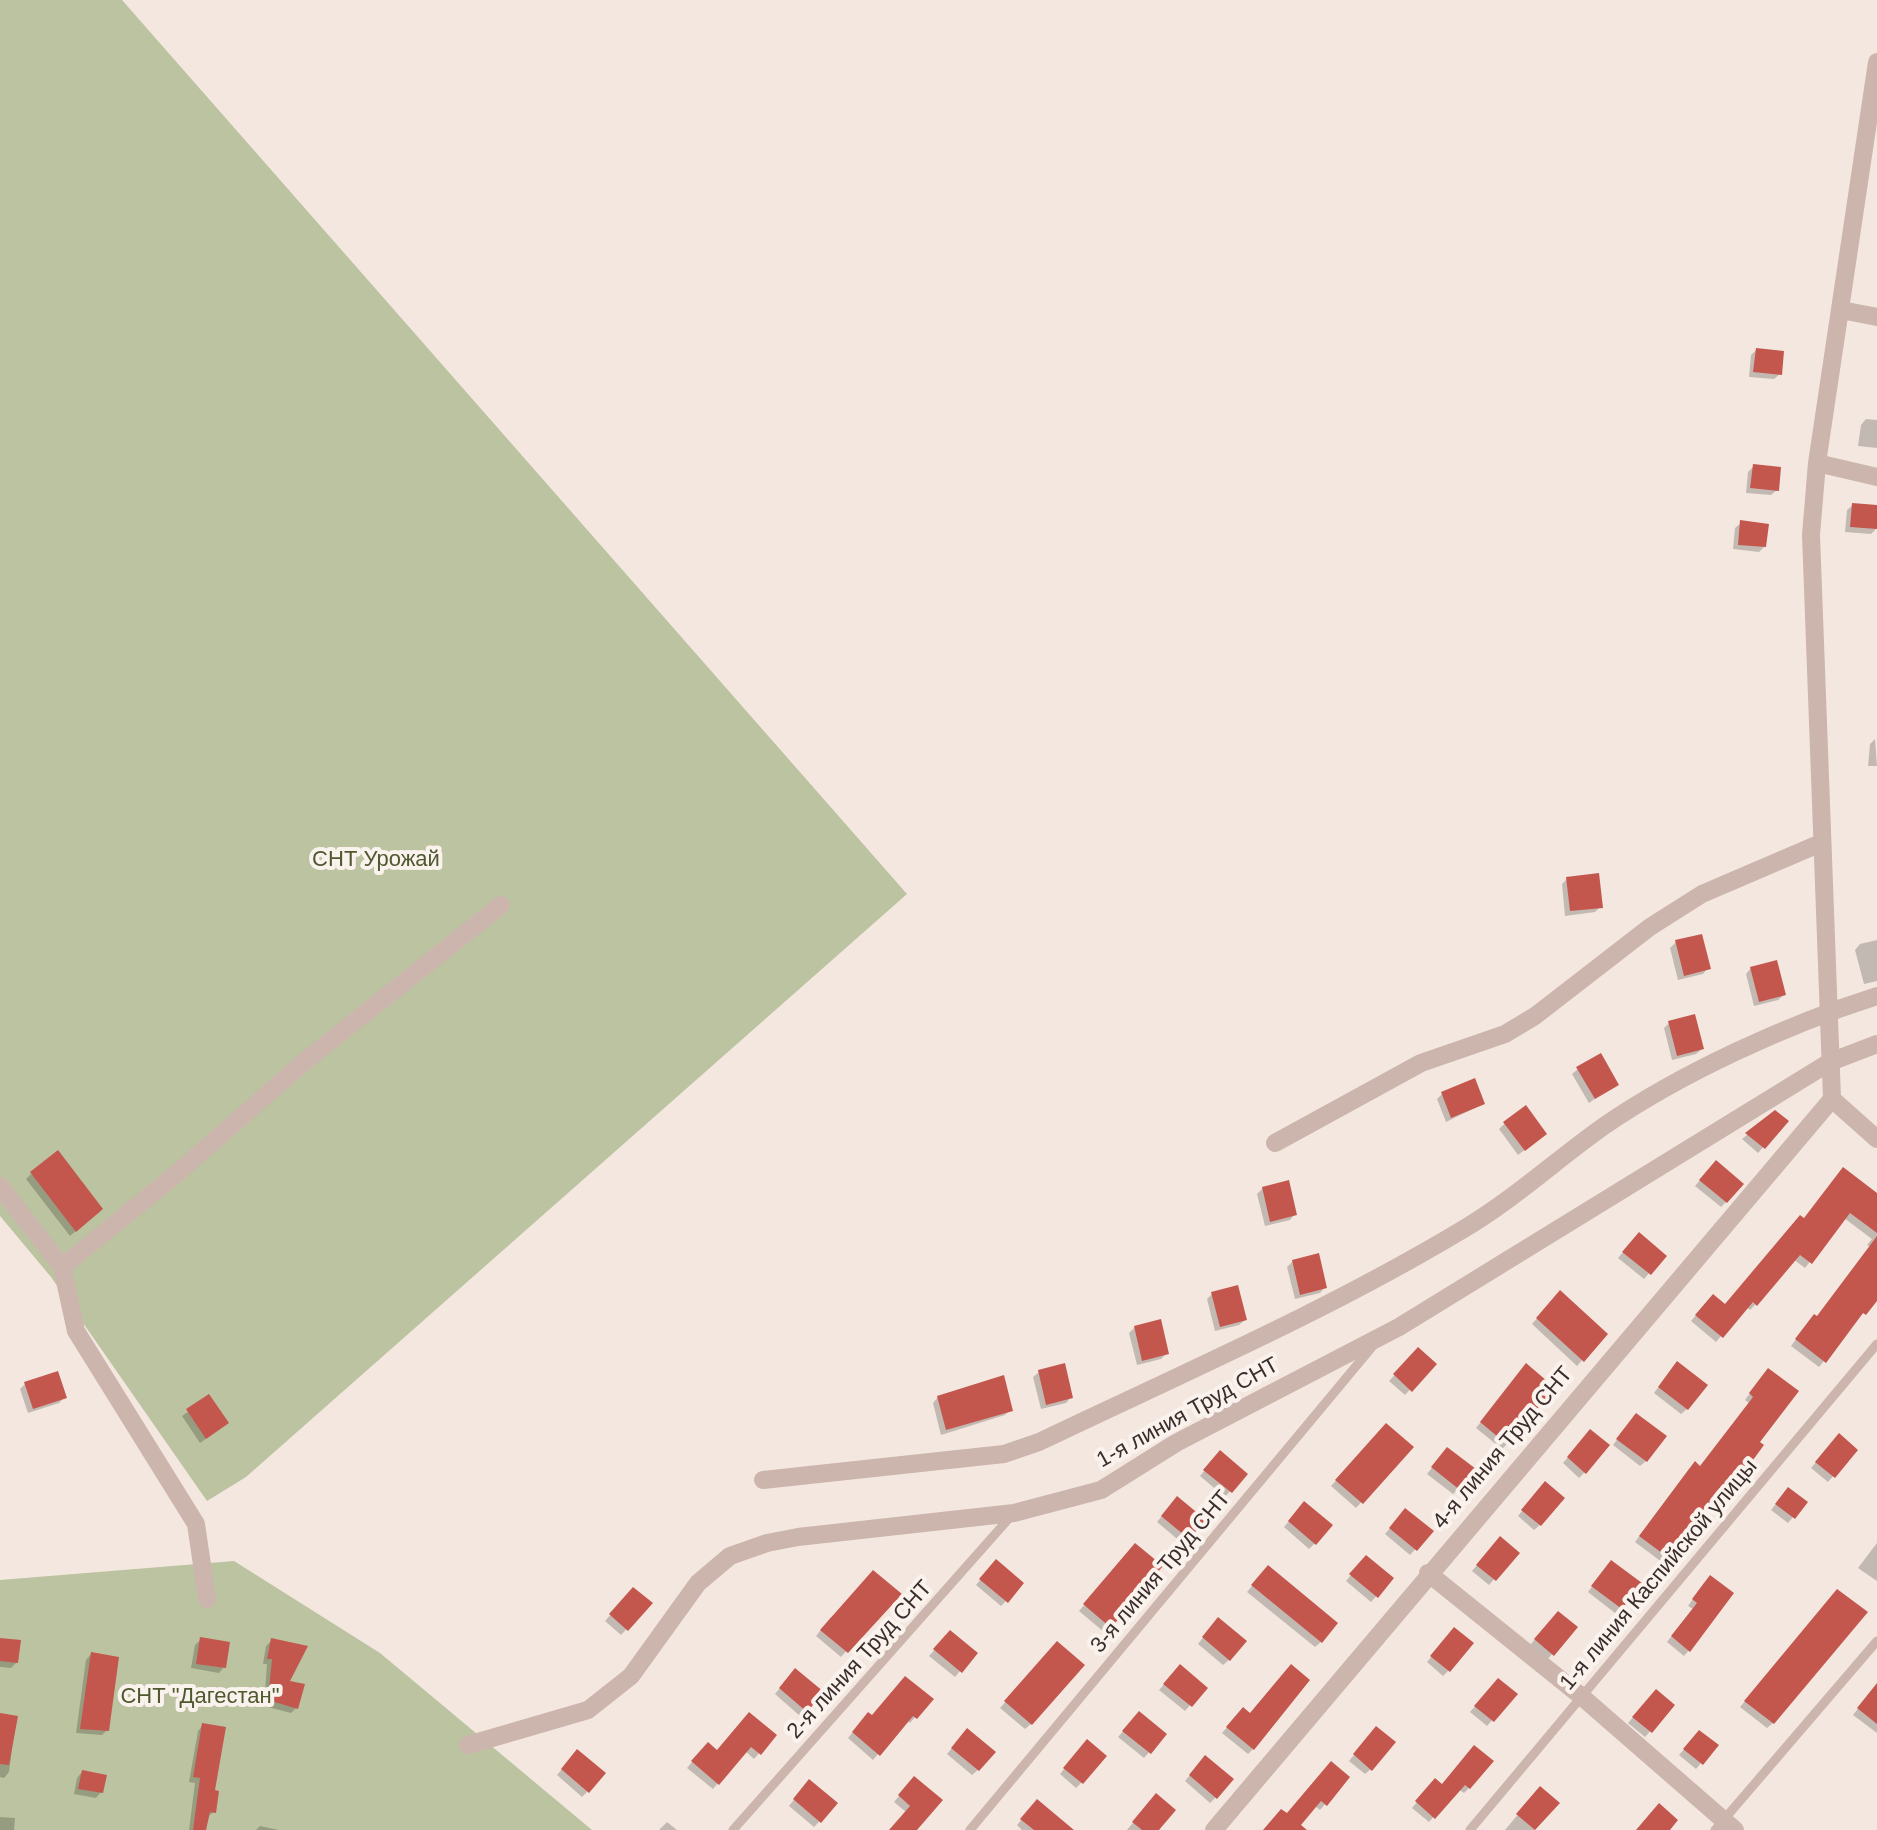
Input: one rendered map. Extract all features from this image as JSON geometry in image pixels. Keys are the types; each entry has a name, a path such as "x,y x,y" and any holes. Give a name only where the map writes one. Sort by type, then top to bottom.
{"street":[{"path":"1877,62 1817,463 1811,535 1832,1099 1877,1139"},
{"path":"1841,310 1877,317"},
{"path":"1817,463 1877,477"},
{"path":"1275,1143 1421,1063 1505,1034 1535,1016 1612,954 1702,894 1821,843"},
{"path":"62,1267 175,1175 304,1062 501,905"},
{"path":"763,1480 1004,1454 1039,1442 1393,1271 1490,1213 1645,1099 1829,1011 1877,996"},
{"name":"1-я линия Труд СНТ","path":"468,1745 588,1710 631,1676 698,1583 730,1556 767,1543 798,1537 1014,1513 1101,1490 1176,1443 1380,1336 1830,1062 1877,1044"},
{"name":"4-я линия Труд СНТ","path":"1214,1830 1428,1573 1832,1099"},
{"path":"0,1186 62,1267 76,1331 196,1524 207,1599"},
{"path":"1428,1573 1581,1696 1725,1827"}],"lane":[{"name":"3-я линия Труд СНТ","path":"970,1830 1380,1336"},
{"name":"1-я линия Каспийской улицы","path":"1470,1830 1877,1344"},
{"name":"2-я линия Труд СНТ","path":"733,1830 1014,1513"},
{"path":"1725,1827 1877,1641"}],"green space":[{"name":"СНТ Урожай","path":"0,0 122,0 907,894 246,1477 207,1501 51,1277 0,1216"},
{"name":"СНТ \"Дагестан\"","path":"234,1561 380,1653 592,1830 0,1830 0,1580"}],"building":[{"path":"1756,348 1784,351 1782,375 1753,372"},
{"path":"1753,464 1781,467 1779,491 1750,488"},
{"path":"1852,503 1877,505 1877,529 1850,527"},
{"path":"1740,520 1769,524 1766,547 1738,545"},
{"path":"1599,873 1603,908 1570,911 1566,877"},
{"path":"1702,934 1711,969 1684,976 1675,940"},
{"path":"1777,960 1786,995 1759,1002 1750,967"},
{"path":"1695,1014 1704,1049 1677,1056 1668,1021"},
{"path":"1601,1053 1619,1085 1595,1099 1576,1067"},
{"path":"1475,1078 1485,1104 1451,1118 1441,1092"},
{"path":"1526,1105 1547,1134 1525,1151 1503,1122"},
{"path":"1775,1110 1789,1121 1765,1149 1745,1133"},
{"path":"58,1150 103,1209 76,1232 30,1172"},
{"path":"1716,1160 1744,1184 1727,1203 1699,1180"},
{"path":"1843,1167 1877,1193 1877,1233 1850,1213 1812,1264 1800,1255 1757,1306 1753,1302 1723,1338 1695,1315 1713,1294 1725,1304 1800,1215 1804,1218"},
{"path":"1289,1180 1297,1215 1270,1222 1262,1187"},
{"path":"1639,1232 1667,1256 1651,1275 1622,1252"},
{"path":"1877,1236 1877,1301 1866,1315 1863,1313 1826,1363 1795,1339 1814,1314 1817,1316"},
{"path":"1319,1253 1327,1288 1300,1295 1292,1260"},
{"path":"1238,1285 1247,1320 1220,1327 1211,1292"},
{"path":"1560,1290 1608,1334 1584,1362 1536,1318"},
{"path":"1161,1319 1169,1354 1142,1361 1134,1326"},
{"path":"1418,1347 1437,1364 1412,1392 1393,1374"},
{"path":"1677,1361 1708,1385 1688,1410 1658,1387"},
{"path":"1065,1363 1073,1398 1046,1405 1038,1370"},
{"path":"1526,1363 1554,1387 1509,1446 1480,1422"},
{"path":"1768,1368 1799,1391 1760,1442 1764,1445 1745,1471 1739,1466 1670,1559 1639,1536 1695,1461 1700,1466 1753,1397 1749,1393"},
{"path":"58,1371 67,1398 33,1409 24,1382"},
{"path":"1004,1375 1013,1411 946,1430 937,1396"},
{"path":"209,1394 229,1423 206,1439 186,1409"},
{"path":"1636,1413 1667,1436 1647,1462 1616,1439"},
{"path":"1386,1423 1414,1447 1363,1504 1335,1480"},
{"path":"1590,1429 1610,1445 1586,1474 1567,1457"},
{"path":"1839,1433 1858,1450 1835,1478 1815,1462"},
{"path":"1447,1447 1476,1469 1460,1490 1431,1467"},
{"path":"1220,1450 1248,1474 1232,1493 1203,1470"},
{"path":"1545,1481 1565,1498 1541,1526 1521,1510"},
{"path":"1788,1487 1808,1502 1795,1519 1775,1504"},
{"path":"1177,1496 1206,1520 1189,1539 1161,1516"},
{"path":"1304,1501 1333,1525 1316,1545 1288,1521"},
{"path":"1405,1508 1434,1531 1417,1551 1389,1528"},
{"path":"1500,1536 1520,1553 1496,1581 1476,1565"},
{"path":"1135,1543 1163,1566 1111,1628 1083,1604"},
{"path":"1366,1555 1394,1578 1378,1598 1349,1574"},
{"path":"996,1559 1024,1583 1008,1603 979,1579"},
{"path":"1611,1560 1642,1583 1622,1609 1591,1586"},
{"path":"1268,1565 1338,1623 1322,1643 1251,1585"},
{"path":"873,1570 902,1594 848,1653 820,1630"},
{"path":"1710,1575 1734,1593 1690,1652 1671,1636 1697,1603 1692,1599"},
{"path":"633,1587 653,1603 628,1631 609,1614"},
{"path":"1837,1589 1868,1612 1774,1724 1744,1701"},
{"path":"1558,1611 1578,1627 1554,1656 1534,1639"},
{"path":"1218,1617 1247,1641 1230,1661 1202,1637"},
{"path":"1454,1627 1474,1643 1450,1672 1430,1656"},
{"path":"950,1630 978,1653 962,1673 933,1649"},
{"path":"200,1637 230,1642 226,1668 196,1664"},
{"path":"0,1638 21,1640 18,1663 0,1661"},
{"path":"271,1638 308,1646 290,1681 305,1684 298,1709 268,1700 272,1659 267,1659"},
{"path":"1057,1641 1085,1665 1032,1725 1004,1701"},
{"path":"91,1652 119,1657 109,1731 80,1729"},
{"path":"1180,1664 1208,1688 1192,1707 1163,1684"},
{"path":"1291,1664 1310,1680 1254,1750 1226,1727 1243,1707 1250,1713"},
{"path":"795,1668 824,1692 807,1712 779,1688"},
{"path":"905,1676 934,1699 917,1719 913,1716 880,1756 852,1732 868,1712 872,1715"},
{"path":"1498,1678 1518,1694 1494,1722 1474,1706"},
{"path":"1877,1683 1877,1724 1857,1708"},
{"path":"1656,1689 1675,1705 1652,1733 1632,1717"},
{"path":"1139,1711 1167,1734 1151,1754 1122,1731"},
{"path":"749,1712 777,1735 761,1755 751,1747 719,1785 691,1761 708,1742 717,1750"},
{"path":"0,1713 18,1716 9,1765 0,1764"},
{"path":"202,1723 226,1727 215,1790 219,1791 216,1813 210,1812 206,1830 193,1830 200,1778 193,1777"},
{"path":"1376,1726 1396,1742 1372,1771 1353,1754"},
{"path":"967,1728 996,1752 979,1771 951,1748"},
{"path":"1699,1730 1719,1745 1703,1765 1683,1749"},
{"path":"1087,1739 1107,1756 1083,1784 1063,1768"},
{"path":"1474,1745 1494,1761 1470,1789 1465,1785 1435,1819 1415,1801 1435,1778 1442,1784"},
{"path":"577,1749 606,1773 589,1793 561,1769"},
{"path":"1205,1755 1234,1779 1217,1799 1189,1775"},
{"path":"1331,1761 1350,1777 1327,1806 1321,1801 1301,1825 1307,1830 1263,1830 1281,1809 1287,1813"},
{"path":"82,1770 107,1775 103,1793 78,1789"},
{"path":"914,1776 943,1800 917,1830 889,1830 910,1806 898,1795"},
{"path":"809,1779 838,1803 821,1823 793,1799"},
{"path":"1540,1786 1560,1803 1535,1830 1516,1814"},
{"path":"1156,1793 1176,1810 1159,1830 1142,1830 1132,1822"},
{"path":"1037,1799 1074,1830 1034,1830 1020,1819"},
{"path":"1659,1803 1678,1820 1670,1830 1636,1830"}]}
